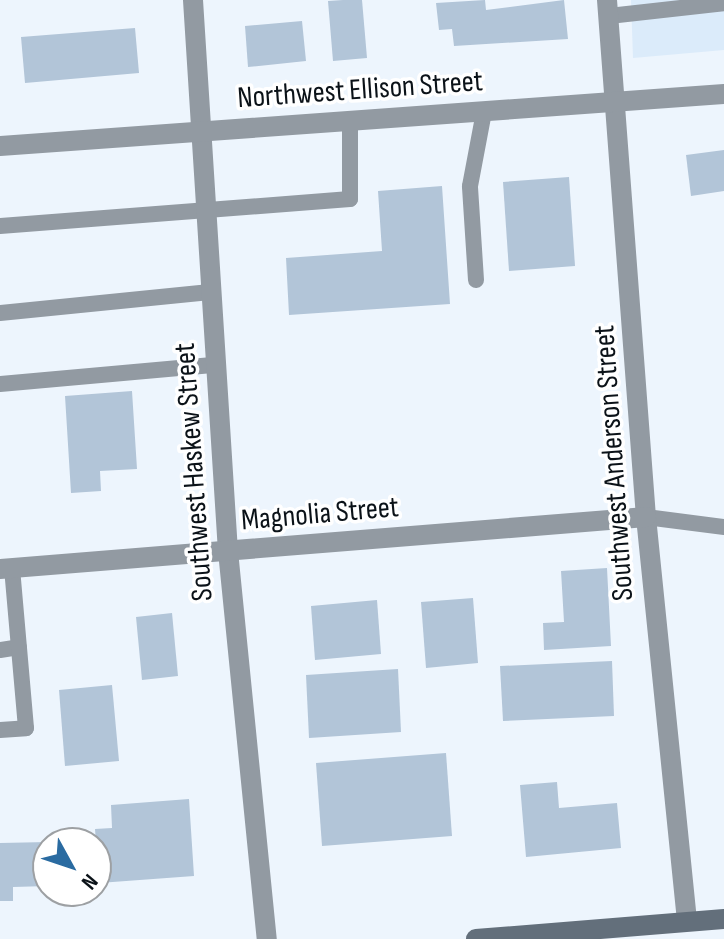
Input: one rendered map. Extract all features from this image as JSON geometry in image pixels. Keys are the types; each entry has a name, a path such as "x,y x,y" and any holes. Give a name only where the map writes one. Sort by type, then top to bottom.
{"main road":[{"path":"476,939 724,919"}],"street":[{"name":"Southwest Haskew Street","path":"193,0 228,551 267,939"},
{"name":"Southwest Anderson Street","path":"608,8 618,103 646,517 687,921"},
{"name":"Northwest Ellison Street","path":"0,146 724,94"},
{"name":"Magnolia Street","path":"6,569 646,517"}],"lane":[{"path":"608,8 724,3"},
{"path":"476,280 470,186 484,112"},
{"path":"0,226 204,207 350,199 350,120"},
{"path":"0,313 210,292"},
{"path":"0,384 215,365"},
{"path":"646,517 724,527"},
{"path":"0,730 26,728 19,647 6,569"},
{"path":"0,650 19,647"}],"shaded area":[{"path":"631,0 724,0 724,50 633,58"}],"building":[{"path":"362,0 367,58 333,61 328,1"},
{"path":"485,0 486,10 564,0 568,39 454,46 452,29 439,30 436,3"},
{"path":"302,21 306,61 248,67 245,26"},
{"path":"135,28 139,73 25,83 21,37"},
{"path":"724,150 724,191 691,196 686,155"},
{"path":"569,177 575,266 509,271 503,182"},
{"path":"442,186 450,304 289,315 286,258 382,251 378,191"},
{"path":"132,391 137,469 100,471 101,491 71,493 65,396"},
{"path":"607,568 611,646 544,650 543,623 564,622 561,571"},
{"path":"473,598 478,663 426,668 421,602"},
{"path":"377,600 381,654 315,660 311,606"},
{"path":"172,613 178,676 142,680 136,617"},
{"path":"612,661 614,716 503,721 500,666"},
{"path":"398,669 401,732 309,738 306,675"},
{"path":"112,685 119,761 65,766 59,690"},
{"path":"446,753 452,836 322,846 316,763"},
{"path":"557,782 559,808 617,803 621,848 526,857 520,785"},
{"path":"189,799 194,876 112,882 111,805"},
{"path":"32,842 32,886 13,887 13,901 0,901 0,843"}]}
